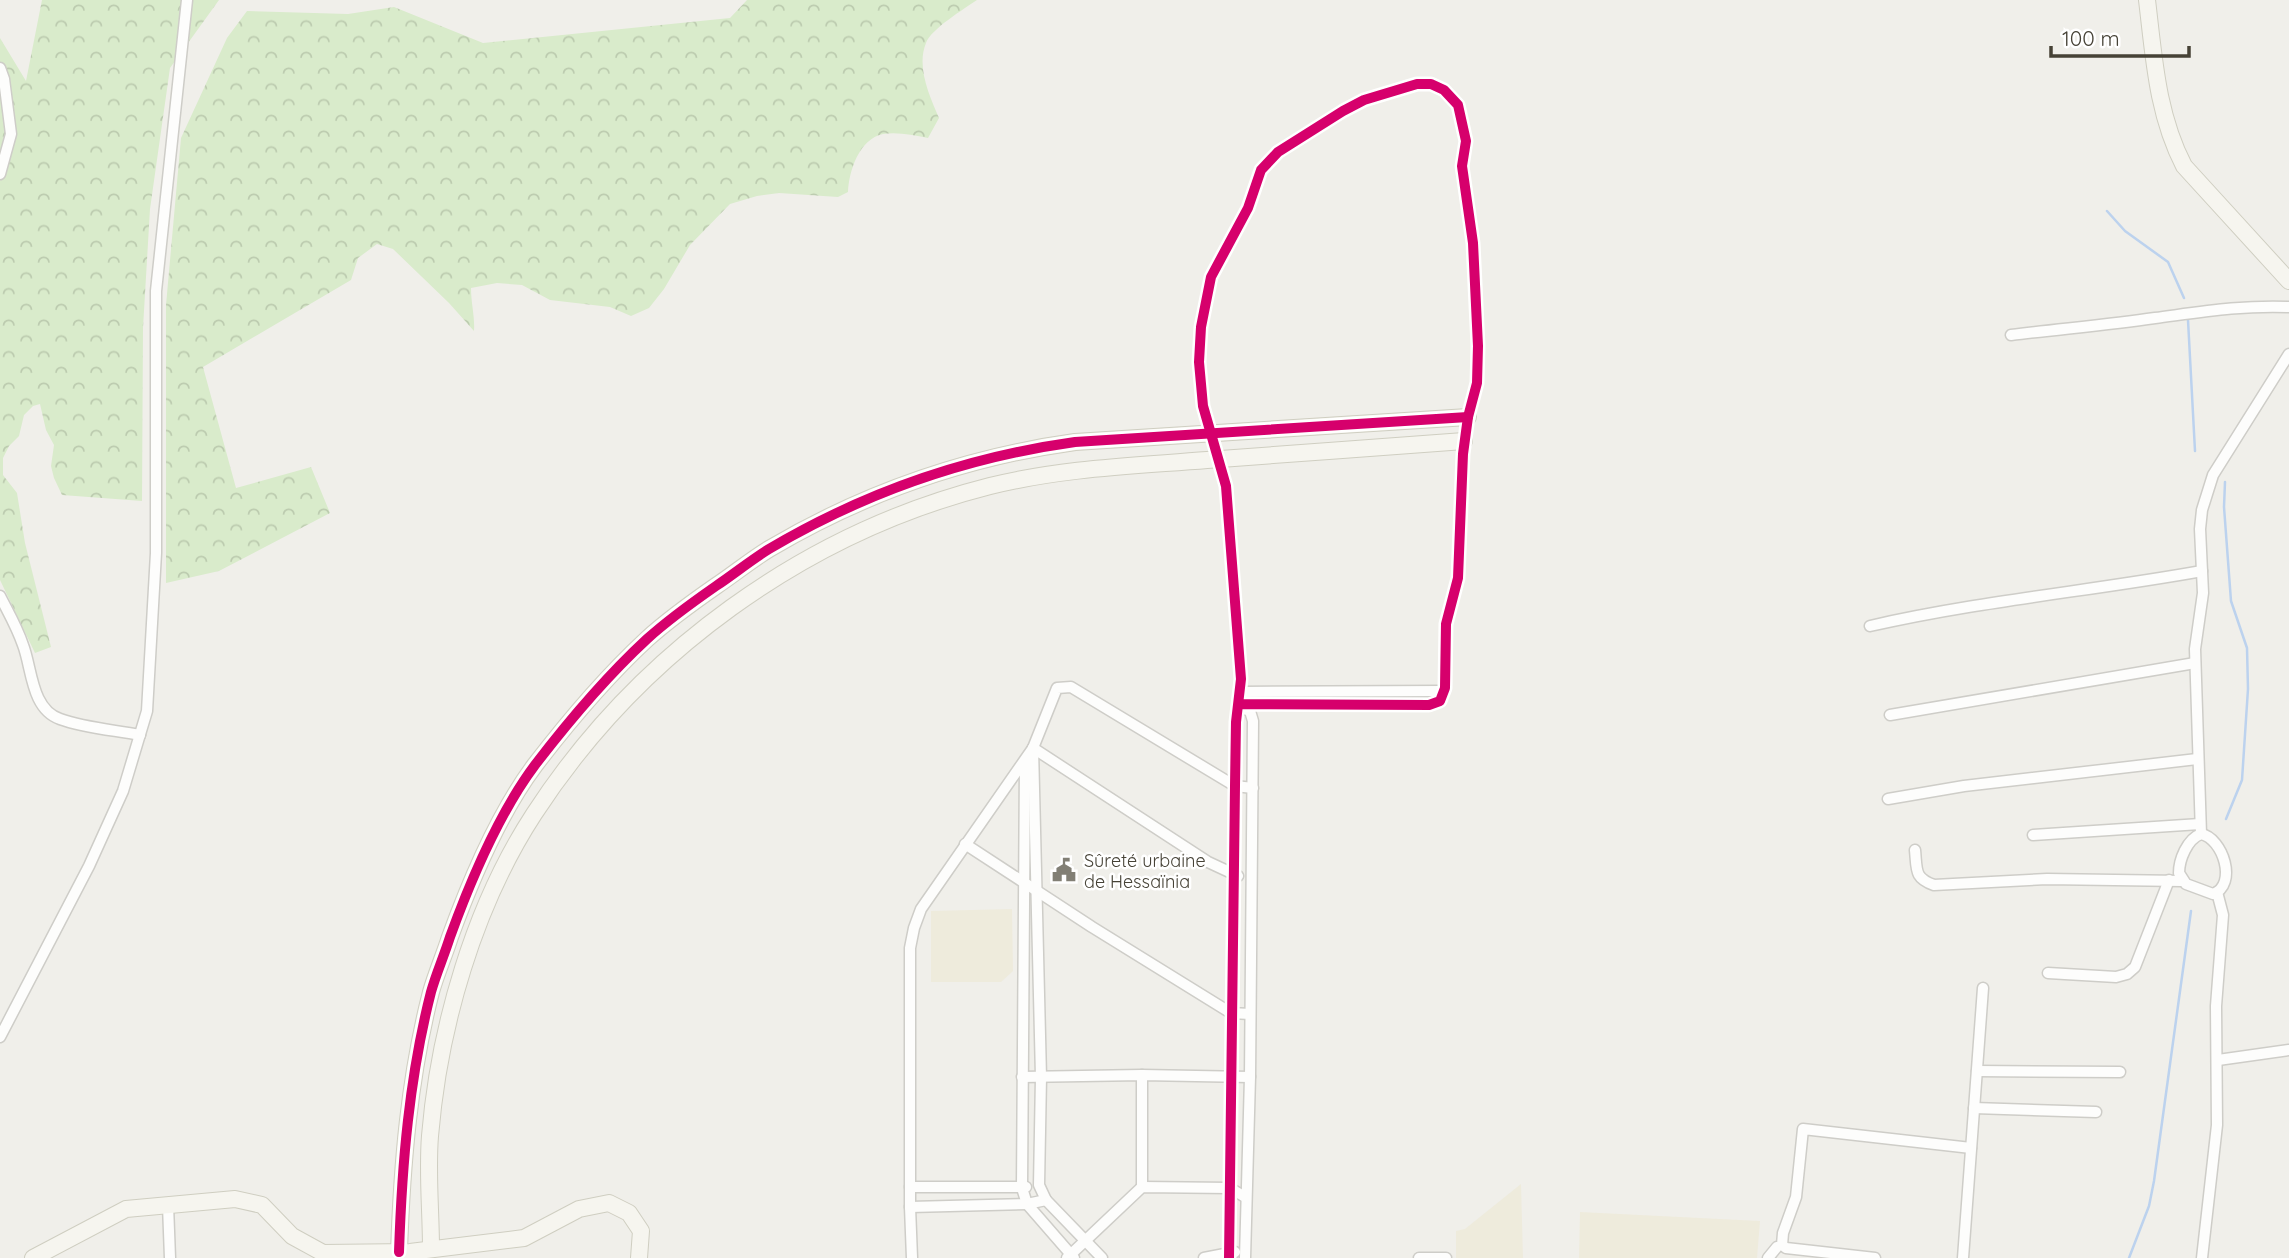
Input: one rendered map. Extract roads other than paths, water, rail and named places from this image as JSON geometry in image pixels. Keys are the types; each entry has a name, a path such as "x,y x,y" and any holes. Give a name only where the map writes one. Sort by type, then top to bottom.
{"street":[{"path":"0,1037 89,866 123,791 147,711 156,552 156,291 187,0"},
{"path":"2147,0 2162,113 2178,155 2206,193 2289,281"},
{"path":"0,68 4,79 10,134 0,174"},
{"path":"1229,1256 1234,786 1236,722 1241,692 1227,497 1220,459 1203,406 1199,380 1203,310 1212,277 1244,217 1265,165 1278,152 1356,104 1396,89 1424,83 1444,90 1454,99 1460,112 1466,141 1462,166 1474,255 1478,346 1477,383 1464,441 1459,570 1446,624 1444,691 1440,701 1433,704 1239,706"},
{"path":"2011,335 2158,318 2210,309 2289,307"},
{"path":"2182,881 2179,865 2189,843 2200,829 2195,663 2203,593 2200,528 2206,492 2222,459 2289,354"},
{"path":"399,1252 402,1161 415,1061 432,990 463,899 499,825 533,767 610,677 648,638 767,550 832,514 973,461 1074,442 1468,417"},
{"path":"431,1249 429,1139 440,1064 471,945 500,877 532,817 573,759 623,700 684,644 742,598 857,533 926,504 991,486 1067,470 1464,441"},
{"path":"1870,626 1987,603 2125,585 2202,571"},
{"path":"0,596 20,637 36,694 46,710 58,719 140,735"},
{"path":"1890,715 2195,663"},
{"path":"912,1258 910,948 914,928 921,909 1030,756 1057,688 1071,687 1234,786 1253,788"},
{"path":"1331,704 1332,691"},
{"path":"1241,692 1444,691"},
{"path":"1204,1258 1245,1255 1250,1077 1253,718 1247,709 1239,706"},
{"path":"1030,756 1208,862 1234,876 1251,877"},
{"path":"1030,756 1024,882 1022,1077 1022,1188 1027,1204 1071,1257 1142,1187 1230,1188 1245,1197"},
{"path":"1030,756 1041,1077 1039,1185 1046,1200 1102,1258"},
{"path":"1888,799 1964,786 2197,759"},
{"path":"1914,850 1917,874 1923,881 1934,885 2047,879 2169,880 2182,881 2208,893 2221,890 2226,879 2224,862 2214,841 2200,829 2033,835"},
{"path":"965,844 1231,1013 1250,1014"},
{"path":"2048,973 2116,977 2127,974 2135,967 2169,880"},
{"path":"2202,1258 2215,1153 2218,1060 2216,1006 2223,915 2217,892"},
{"path":"1964,1258 1983,988"},
{"path":"2218,1060 2289,1050"},
{"path":"1977,1071 2120,1072"},
{"path":"1142,1075 1142,1187"},
{"path":"1022,1077 1250,1077"},
{"path":"1974,1108 2096,1112"},
{"path":"1874,1258 1786,1248 1783,1245 1783,1233 1796,1197 1803,1129 1971,1148"},
{"path":"910,1187 1022,1188 1039,1185"},
{"path":"40,1256 126,1209 235,1199 262,1205 292,1236 323,1253 399,1252 524,1238 579,1209 609,1203 629,1213 641,1231 639,1258"},
{"path":"910,1207 1027,1204 1046,1200"},
{"path":"169,1205 170,1258"},
{"path":"1768,1258 1777,1247"},
{"path":"1419,1258 1446,1258"}],"waterway":[{"path":"2107,211 2125,231 2168,262 2184,298"},
{"path":"2188,320 2195,451"},
{"path":"2225,482 2224,507 2231,601 2247,648 2248,689 2242,780 2226,819"},
{"path":"2129,1258 2149,1206 2154,1181 2191,911"}],"place":[{"name":"Sûreté urbaine de Hessaïnia","path":"1064,870"}]}
